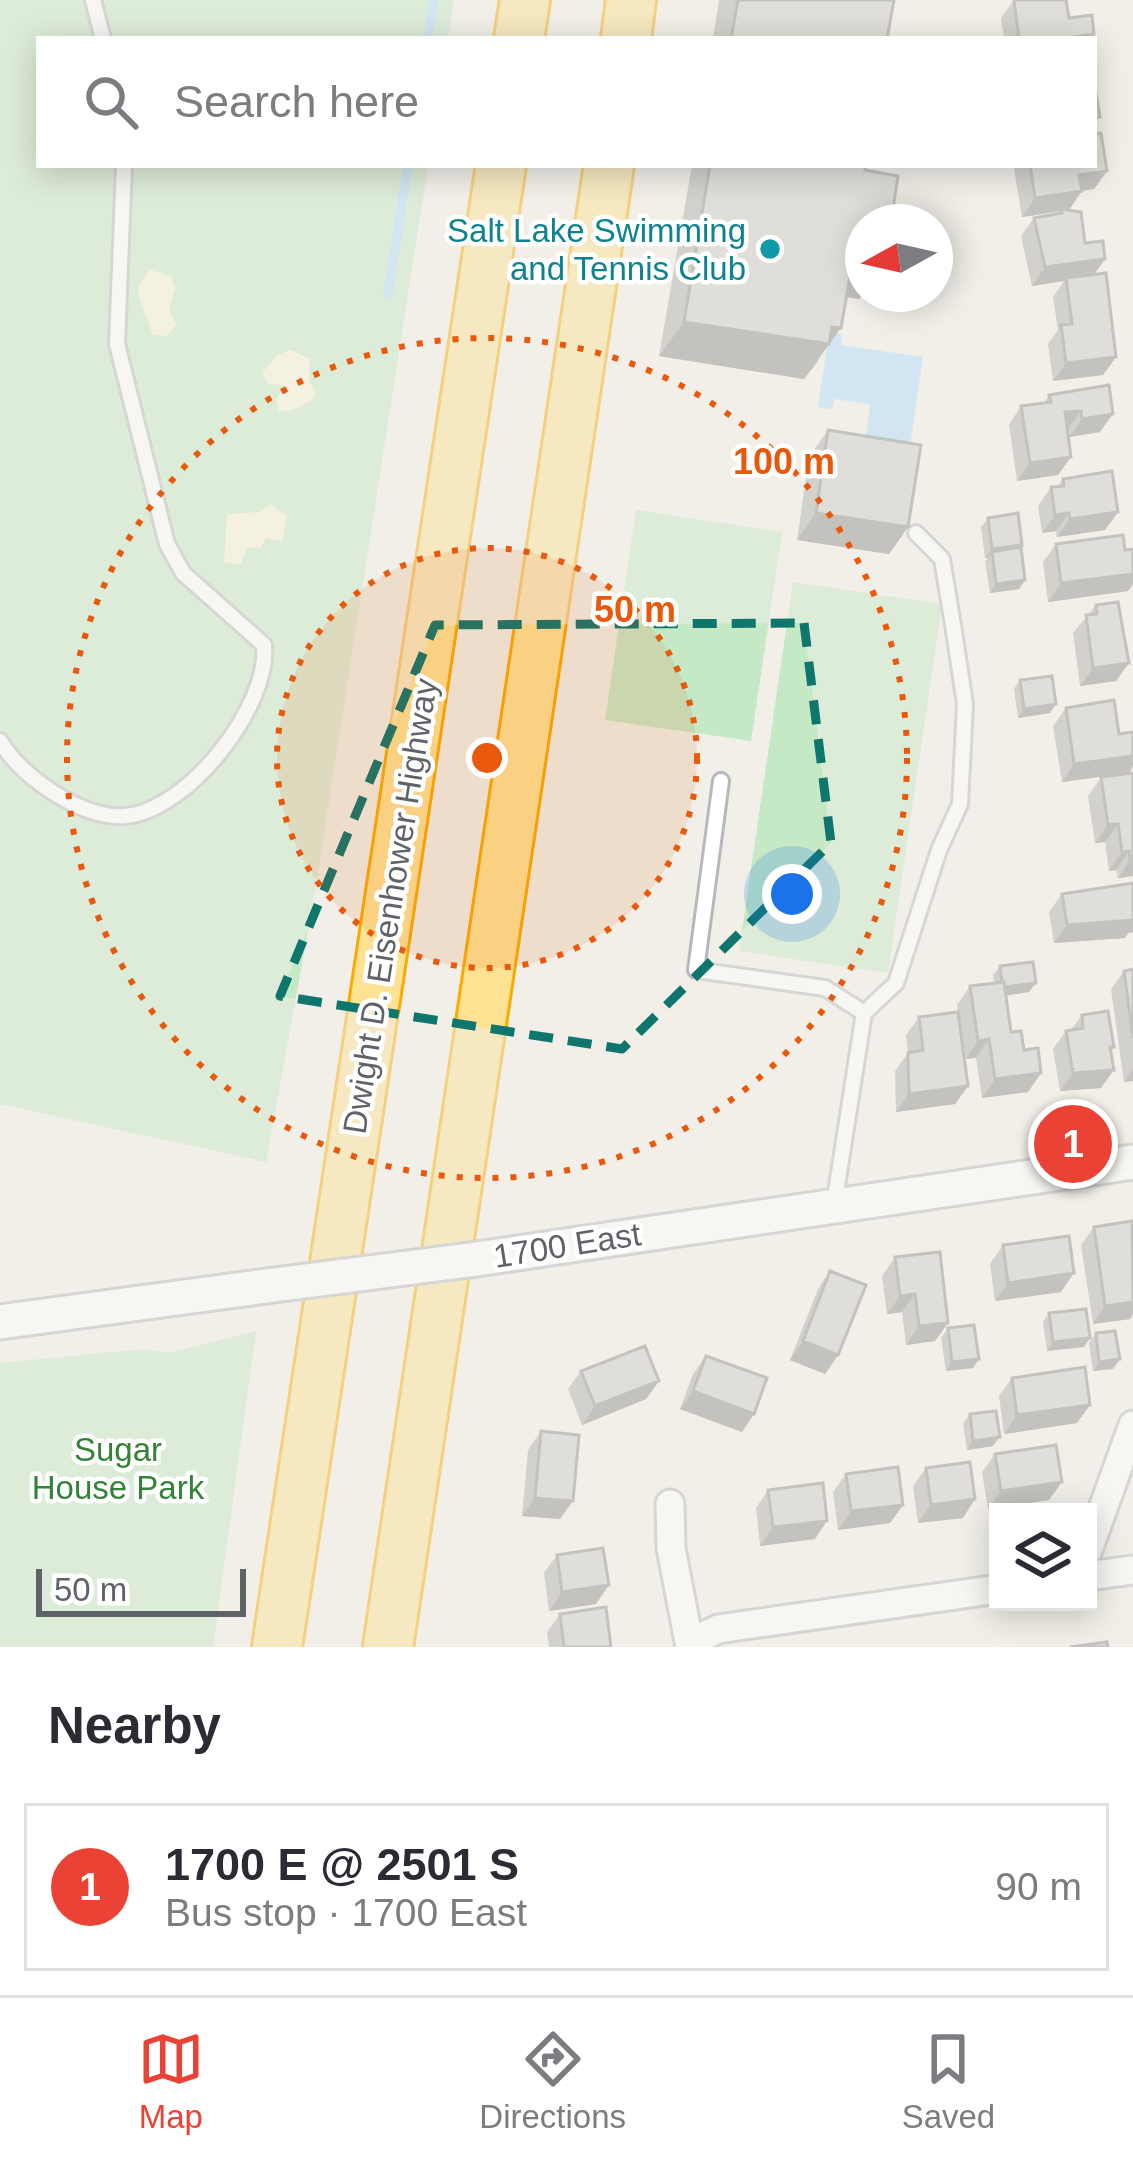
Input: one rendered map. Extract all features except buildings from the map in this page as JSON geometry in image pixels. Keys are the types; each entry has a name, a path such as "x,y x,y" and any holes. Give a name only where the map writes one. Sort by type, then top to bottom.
{"highway":[{"path":"519,36 525,0"},
{"path":"626,36 631,0"},
{"name":"Dwight D. Eisenhower Highway","path":"277,1647 501,168"},
{"path":"388,1647 609,168"}],"street":[{"name":"1700 East","path":"0,1322 477,1259 1133,1162"},
{"path":"1097,1525 1133,1425"},
{"path":"670,1504 680,1610 690,1645 718,1629 989,1589"},
{"path":"1097,1575 1133,1570"}],"lane":[{"path":"94,0 102,36"},
{"path":"0,741 40,782 80,806 126,816 170,798 214,760 262,674 264,645 183,572 167,544 117,344 124,168"},
{"path":"834,1205 864,1013 896,983 913,923 960,803 965,704 953,626 942,559 916,532"},
{"path":"721,781 696,970 825,988 864,1013"}],"highlighted area":[{"path":"804,623 831,843 622,1049 280,996 435,625"}],"green space":[{"path":"0,0 454,0 448,36 36,36 36,168 428,168 315,892 266,1162 0,1104"},
{"path":"636,510 782,532 751,741 605,720"},
{"path":"793,582 942,604 888,973 739,951"},
{"name":"Sugar House Park","path":"256,1331 213,1647 0,1647 0,1363 143,1349 168,1353"}],"sand":[{"path":"150,270 171,276 175,288 169,310 177,324 166,336 152,335 140,299 138,286"},
{"path":"290,350 310,359 309,381 316,393 300,406 279,411 276,401 284,385 269,384 262,373 277,355"},
{"path":"271,504 287,516 282,541 266,538 260,548 247,547 241,565 224,562 227,514 260,512"}],"water":[{"path":"829,333 842,334 841,345 923,357 908,460 864,454 870,404 834,399 832,409 818,407"}],"waterway":[{"path":"428,36 434,0"},
{"path":"388,295 408,168"}],"place":[{"name":"Salt Lake Swimming and Tennis Club","path":"770,249"},
{"name":"1700 E @ 2501 S","path":"1073,1144"}]}
